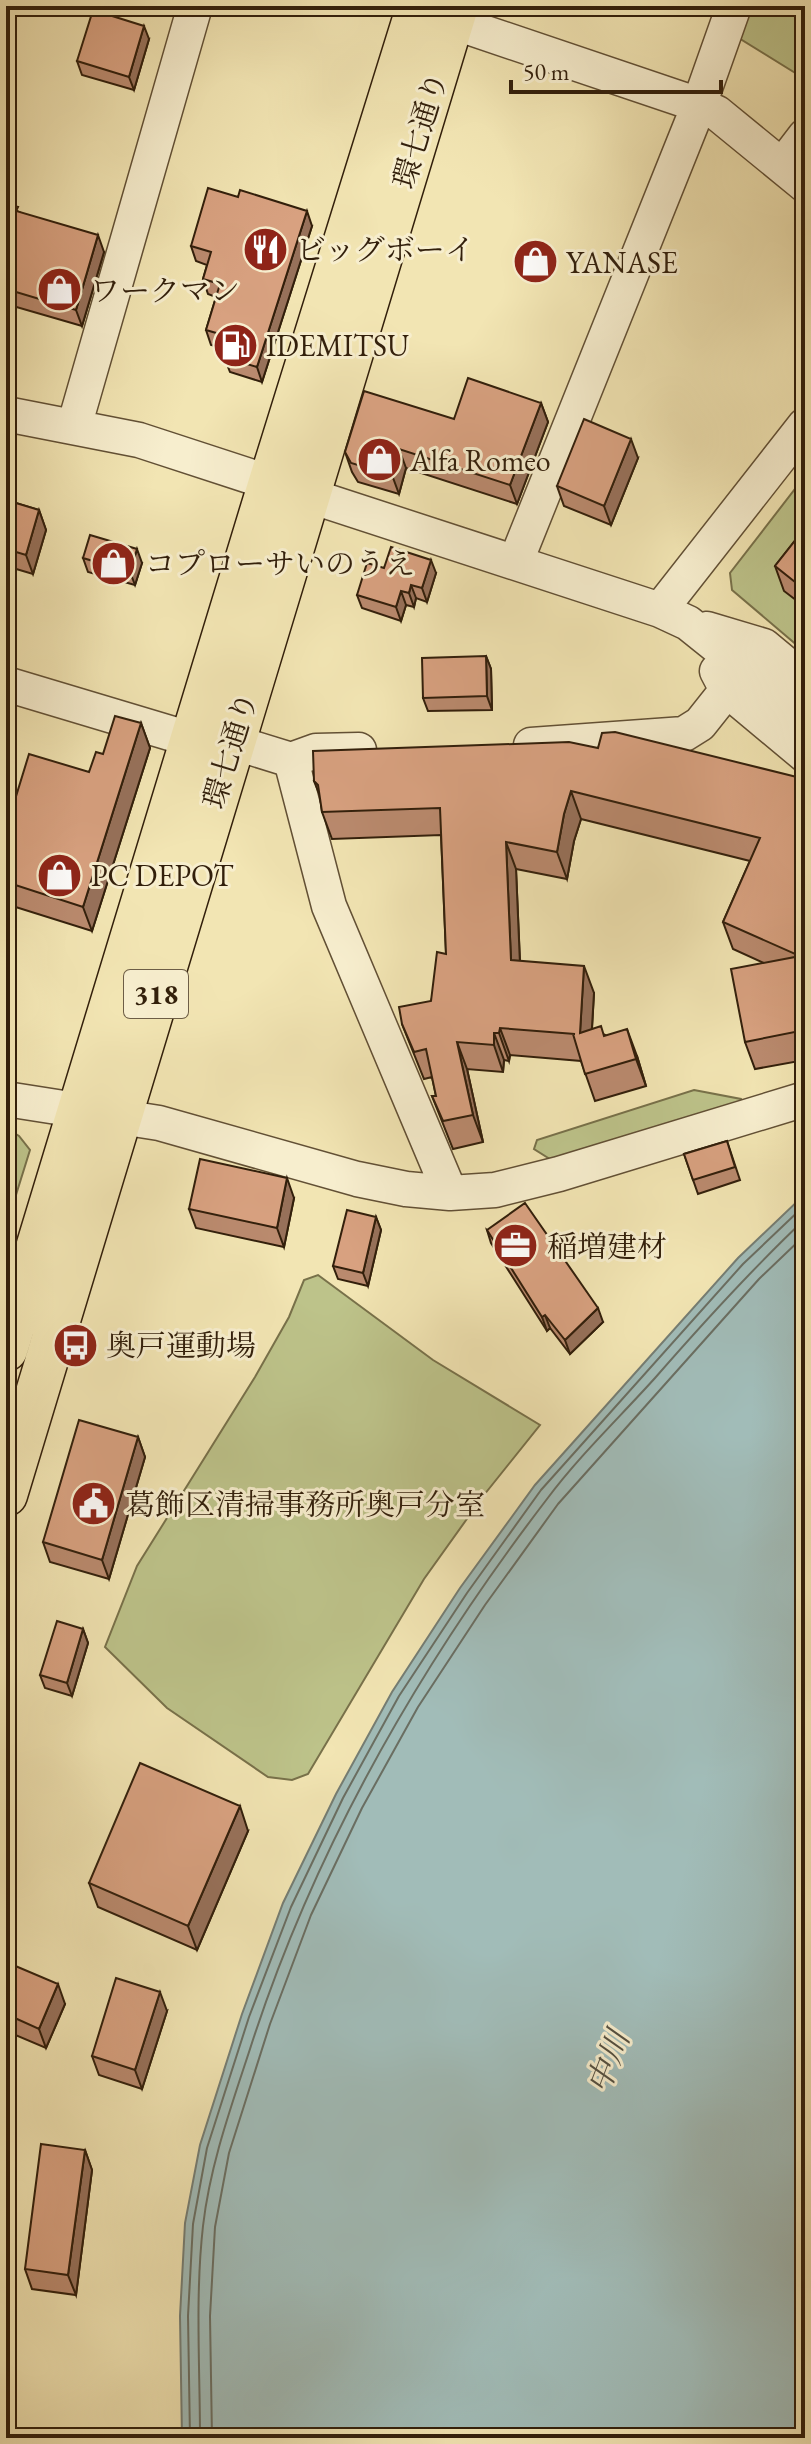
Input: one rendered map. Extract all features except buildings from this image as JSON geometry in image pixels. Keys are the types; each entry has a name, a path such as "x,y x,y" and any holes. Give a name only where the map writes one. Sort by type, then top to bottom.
{"main road":[{"name":"環七通り","path":"213,741 270,482 428,10"},
{"name":"環七通り","path":"6,1495 99,1113 213,741 309,495 428,10"},
{"name":"環七通り","path":"6,1350 99,1113"}],"street":[{"path":"74,427 195,6"},
{"path":"516,561 699,105 734,6"},
{"path":"428,10 717,113 794,175 805,136"},
{"path":"6,414 139,440 516,561 764,646 805,717"},
{"path":"674,616 805,425"},
{"path":"674,616 727,690 805,755"},
{"path":"6,684 291,760 316,751 394,749"},
{"path":"503,746 684,734 700,724 727,690"},
{"path":"291,760 329,906 450,1193"},
{"path":"6,1099 159,1123 357,1179 406,1189 450,1193 495,1190 559,1174 805,1099"}],"green space":[{"path":"744,6 805,6 805,79 734,35"},
{"path":"805,476 805,652 732,590 730,573"},
{"path":"694,1090 741,1099 745,1105 553,1161 534,1149 537,1140"},
{"path":"6,1128 19,1136 30,1150 6,1227"},
{"path":"318,1275 433,1360 540,1425 484,1495 424,1579 308,1774 292,1780 268,1777 167,1708 105,1647 137,1566 255,1377 289,1317 304,1280"}],"water":[{"name":"中川","path":"805,1194 805,2438 182,2438 180,2316 185,2223 200,2145 242,2014 283,1903 336,1794 392,1692 460,1588 535,1485 738,1258"}],"place":[{"name":"ビッグボーイ","path":"265,249"},
{"name":"YANASE","path":"535,262"},
{"name":"ワークマン","path":"59,290"},
{"name":"IDEMITSU","path":"235,345"},
{"name":"Alfa Romeo","path":"379,460"},
{"name":"コプローサいのうえ","path":"114,563"},
{"name":"PC DEPOT","path":"60,875"},
{"name":"稲増建材","path":"516,1246"},
{"name":"奥戸運動場","path":"75,1345"},
{"name":"葛飾区清掃事務所奥戸分室","path":"94,1504"}]}
